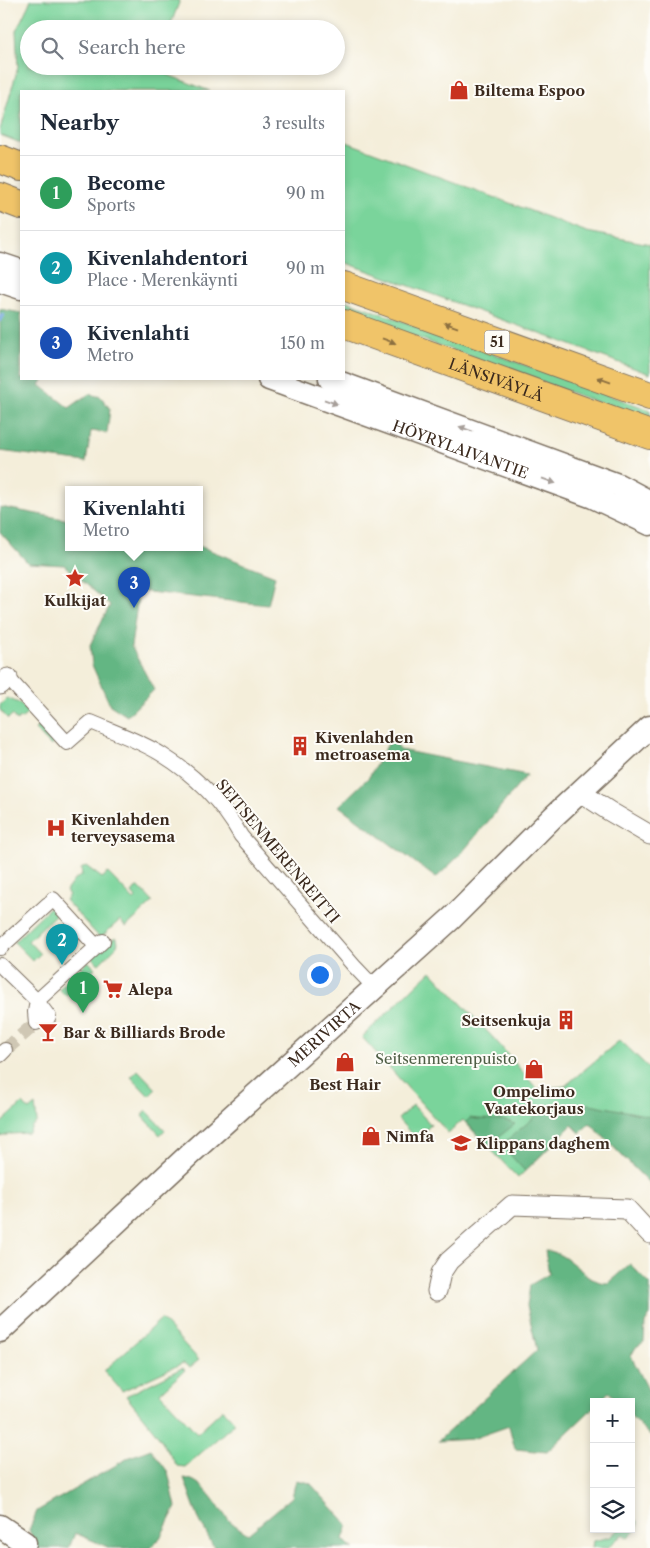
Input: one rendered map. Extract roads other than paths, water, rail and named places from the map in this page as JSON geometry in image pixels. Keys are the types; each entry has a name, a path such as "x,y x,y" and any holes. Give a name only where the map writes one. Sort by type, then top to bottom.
{"highway":[{"path":"0,159 20,167"},
{"path":"0,197 20,205"},
{"path":"0,206 20,212"},
{"name":"51","path":"345,286 650,396"},
{"name":"LÄNSIVÄYLÄ","path":"345,324 650,435"}],"street":[{"path":"0,264 20,271"},
{"path":"0,281 20,288"},
{"name":"HÖYRYLAIVANTIE","path":"271,380 593,497 650,524"},
{"name":"HÖYRYLAIVANTIE","path":"333,380 618,485 650,502"},
{"name":"SEITSENMERENREITTI","path":"4,681 67,743 91,722 160,754 196,779 228,814 248,843 375,988"},
{"name":"MERIVIRTA","path":"0,1331 191,1153 452,918 648,726"},
{"path":"580,792 650,835"},
{"path":"0,948 51,901 100,944 38,1002 35,1012 43,1020"},
{"path":"0,965 38,1002"},
{"path":"437,1291 441,1273 449,1261 512,1205 627,1209 650,1234"},
{"path":"0,1526 25,1543"}],"tunnel":[{"path":"5,1050 36,1023"}],"place":[{"name":"Biltema Espoo","path":"459,90"},
{"name":"Kulkijat","path":"75,578"},
{"name":"Kivenlahti","path":"134,608"},
{"name":"Kivenlahden metroasema","path":"300,746"},
{"name":"Kivenlahden terveysasema","path":"56,828"},
{"name":"Kivenlahdentori","path":"62,965"},
{"name":"Alepa","path":"113,989"},
{"name":"Become","path":"83,1013"},
{"name":"Seitsenkuja","path":"566,1020"},
{"name":"Bar & Billiards Brode","path":"48,1032"},
{"name":"Best Hair","path":"345,1062"},
{"name":"Ompelimo Vaatekorjaus","path":"534,1069"},
{"name":"Nimfa","path":"371,1136"},
{"name":"Klippans daghem","path":"461,1143"}],"park label":[{"name":"Seitsenmerenpuisto","path":"446,1058"}]}
